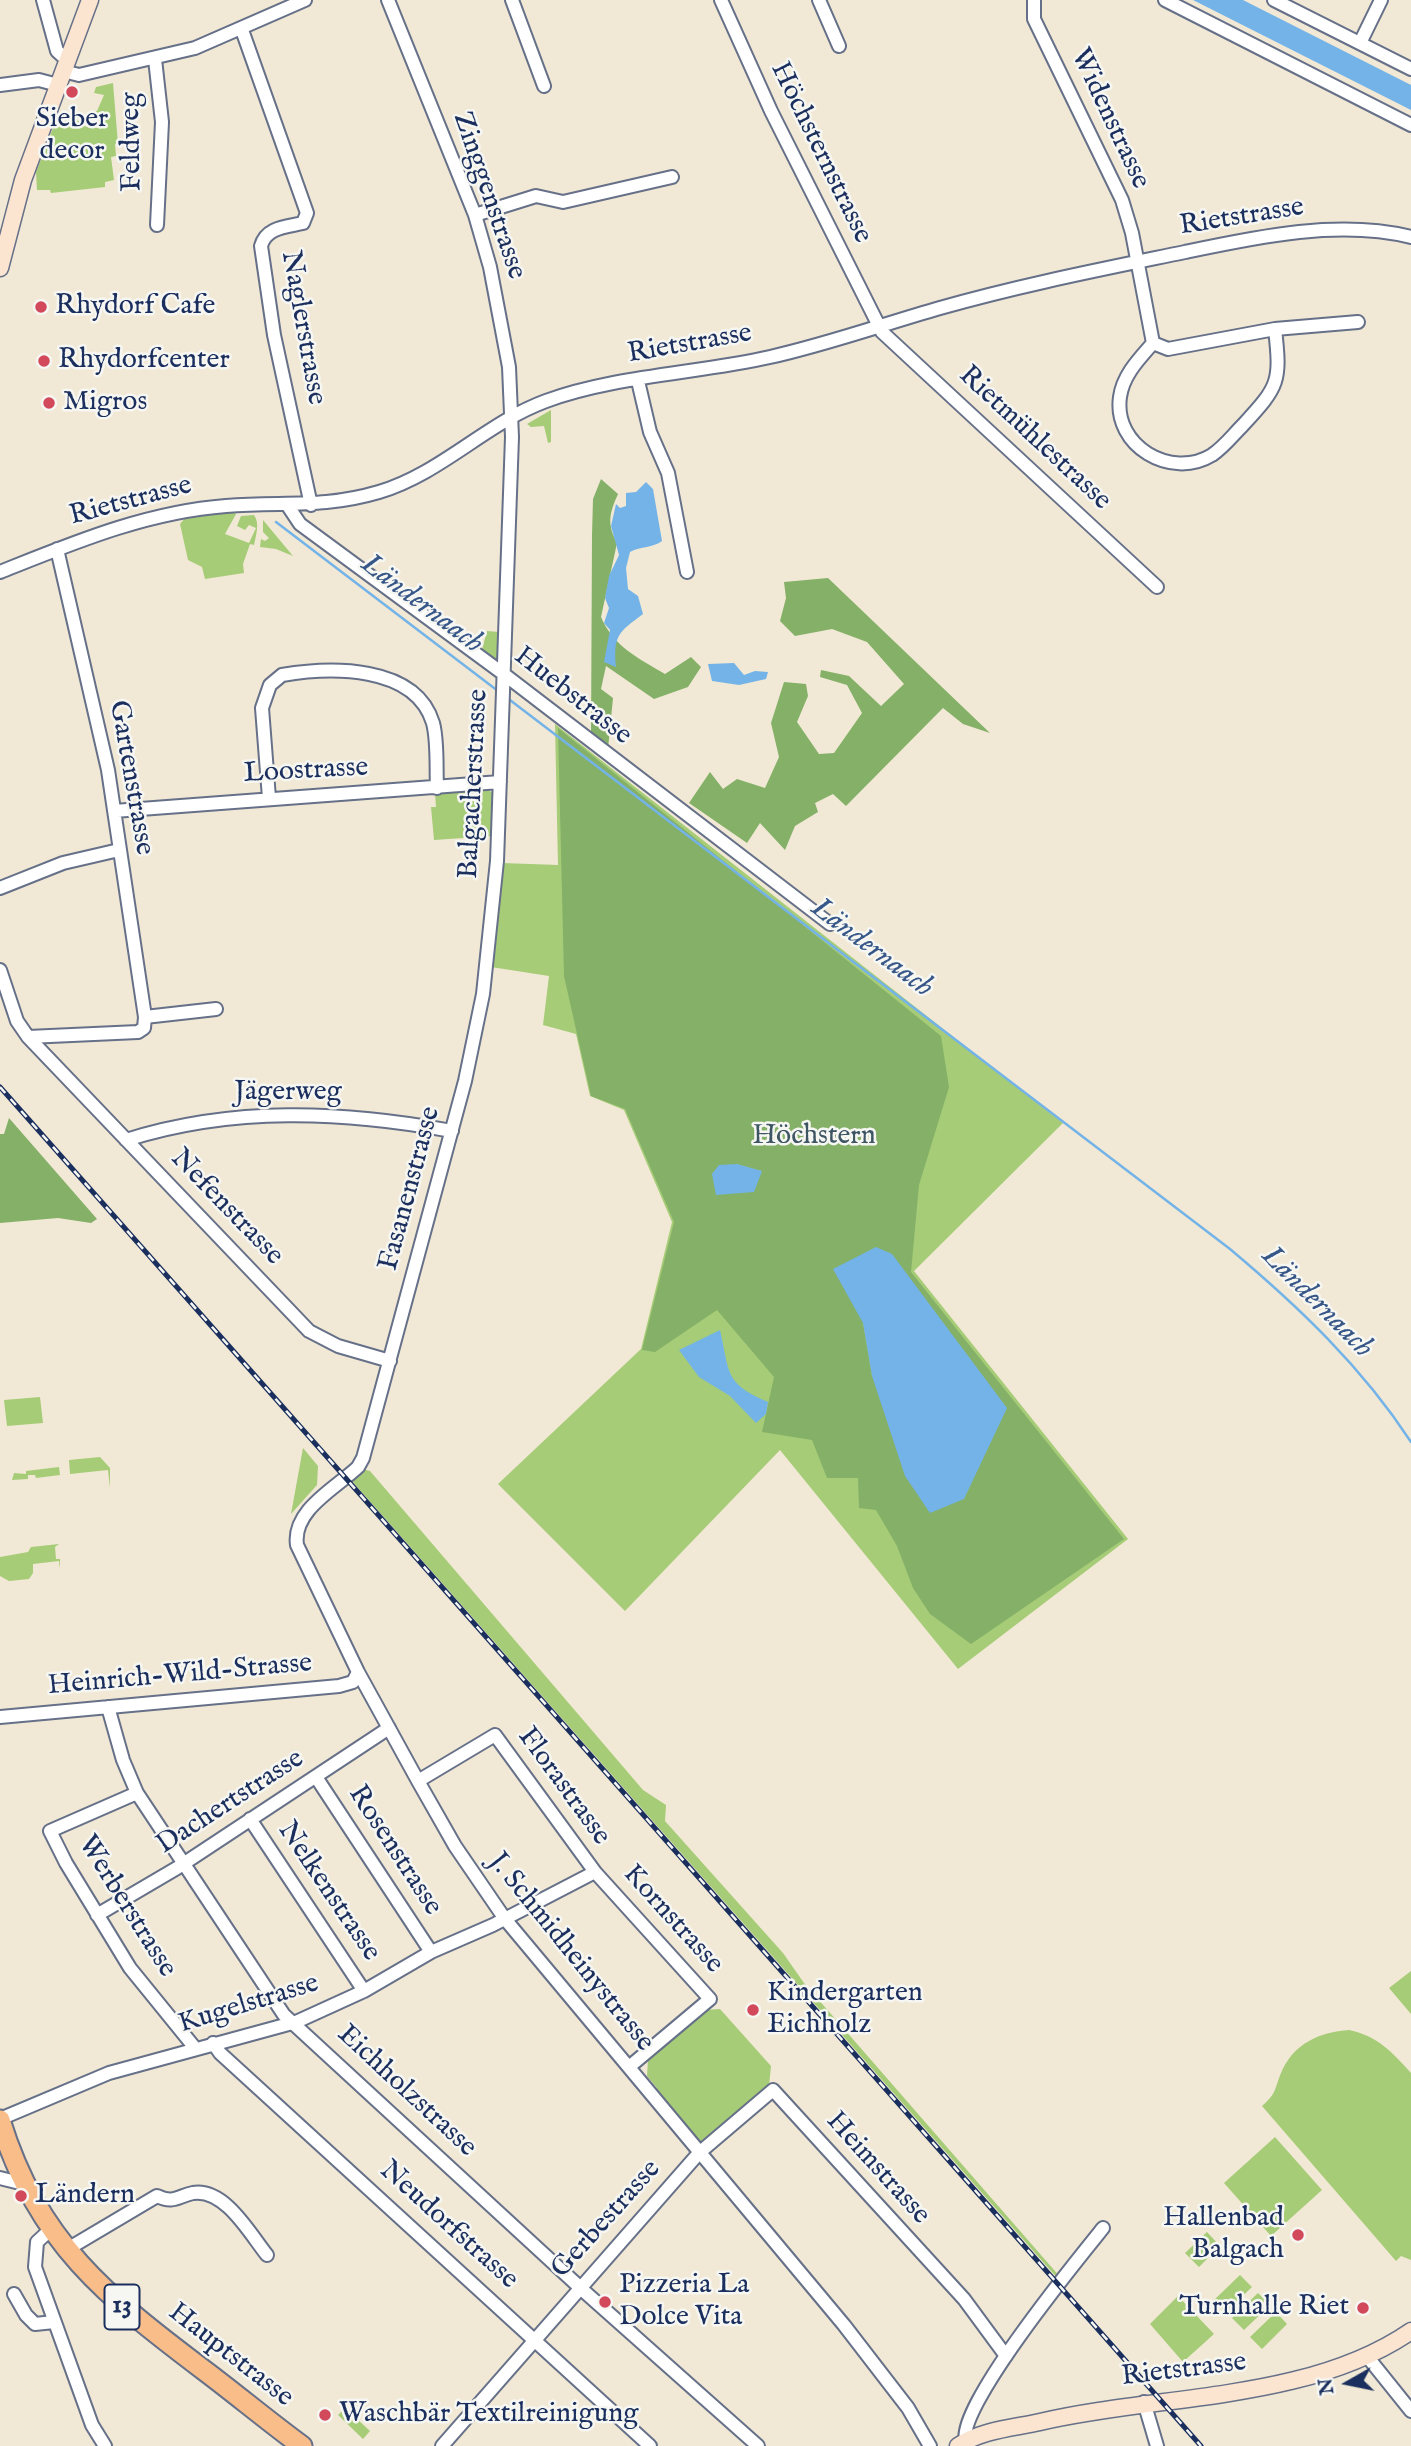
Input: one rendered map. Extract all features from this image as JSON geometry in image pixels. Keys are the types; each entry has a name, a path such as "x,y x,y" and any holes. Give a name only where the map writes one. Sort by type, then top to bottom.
{"main road":[{"name":"Hauptstrasse","path":"0,2120 24,2184 66,2250 112,2298 302,2446"}],"street":[{"path":"43,0 63,72"},
{"path":"0,268 20,188 90,0"},
{"path":"0,85 39,80 63,72 79,75 155,59 242,30 305,0"},
{"name":"Zinggenstrasse","path":"388,0 475,215 504,327 512,416"},
{"path":"512,0 544,86"},
{"name":"Höchsternstrasse","path":"722,0 771,111 878,326"},
{"path":"819,0 839,46"},
{"name":"Widenstrasse","path":"1034,0 1034,19 1122,200 1132,233 1135,262 1153,343"},
{"path":"1165,0 1411,125"},
{"path":"1274,0 1411,69"},
{"path":"1360,43 1381,0"},
{"name":"Naglerstrasse","path":"242,30 307,213 303,223 270,231 263,237 261,246 274,335 312,505"},
{"name":"Feldweg","path":"155,59 162,122 157,225"},
{"path":"475,215 536,196 563,202 672,177"},
{"name":"Rietstrasse","path":"0,572 113,528 166,515 225,506 312,505 358,498 418,477 512,416 551,399 770,357 1040,281 1290,234 1362,231 1411,237"},
{"path":"1275,329 1279,372 1268,398 1212,454 1185,464 1165,462 1147,455 1136,445 1122,422 1119,398 1126,376 1153,343 1168,349 1275,329 1358,322"},
{"name":"Rietmühlestrasse","path":"878,326 887,338 1157,587"},
{"path":"638,381 650,432 668,473 687,572"},
{"name":"Balgacherstrasse","path":"476,1028 490,937 500,782 512,416"},
{"name":"Huebstrasse","path":"288,506 300,524 830,924"},
{"name":"Gartenstrasse","path":"57,549 108,770 145,1017"},
{"path":"269,798 262,708 265,696 282,675 299,672 362,671 390,680 410,693 424,707 433,724 437,788"},
{"name":"Loostrasse","path":"114,811 500,782"},
{"path":"0,888 63,863 119,850"},
{"name":"Nefenstrasse","path":"0,970 17,1021 28,1037 309,1331 338,1346 390,1361"},
{"path":"28,1037 138,1032 144,1027 145,1017 216,1009"},
{"name":"Fasanenstrasse","path":"390,1361 452,1131 476,1028"},
{"name":"Jägerweg","path":"126,1140 189,1122 235,1115 388,1119 452,1131"},
{"name":"J. Schmidheinystrasse","path":"390,1361 363,1458 358,1467 301,1518 296,1536 300,1555 358,1672 455,1846 505,1919 844,2325 908,2407 930,2446"},
{"name":"Heinrich-Wild-Strasse","path":"0,1717 339,1686 353,1682 358,1672"},
{"name":"Eichholzstrasse","path":"108,1707 123,1760 137,1793 284,2015 296,2022 579,2287 758,2446"},
{"name":"Dachertstrasse","path":"97,1915 183,1863 389,1728"},
{"name":"Florastrasse","path":"418,1781 495,1735 595,1872"},
{"name":"Rosenstrasse","path":"316,1777 431,1952"},
{"name":"Werberstrasse","path":"137,1793 50,1831 130,1968 195,2048"},
{"name":"Nelkenstrasse","path":"250,1819 364,1991"},
{"name":"Kornstrasse","path":"505,1919 595,1872 710,1999 629,2067"},
{"name":"Kugelstrasse","path":"0,2120 109,2073 296,2022 364,1991 431,1952 505,1919"},
{"name":"Neudorfstrasse","path":"213,2043 219,2053 650,2446"},
{"name":"Heimstrasse","path":"699,2153 773,2090 964,2299 1006,2356"},
{"name":"Gerbestrasse","path":"442,2446 699,2153"},
{"path":"0,2178 24,2184"},
{"path":"66,2250 157,2196 173,2202 199,2193 211,2194 222,2202 267,2255"},
{"path":"962,2443 964,2429 973,2407 1006,2356 1102,2228"},
{"path":"51,2229 37,2242 34,2257 54,2322 92,2425 104,2446"},
{"path":"14,2294 26,2315 35,2324 54,2322"},
{"name":"Rietstrasse","path":"962,2443 978,2435 1092,2410 1255,2389 1315,2374 1366,2355 1411,2331"},
{"path":"1366,2355 1411,2411"},
{"path":"1144,2402 1157,2446"}],"green space":[{"path":"113,83 118,144 115,144 116,156 111,157 114,180 105,182 105,187 51,193 50,190 37,190 36,172 55,123 59,120 83,121 83,126 98,128 99,124 93,119 87,121 91,111 97,111 104,95 94,93 96,87"},
{"path":"551,410 551,442 548,443 544,426 531,427 527,424"},
{"path":"601,479 618,494 610,519 617,543 601,617 606,627 628,651 665,674 691,657 701,667 688,687 654,699 606,666 601,689 613,698 608,749 591,738 593,499"},
{"path":"234,512 236,514 225,534 249,543 256,528 249,525 245,530 237,526 241,516 254,515 257,522 254,545 250,544 243,564 244,573 205,579 202,567 188,560 180,524 185,518"},
{"path":"263,520 293,556 276,549 260,547 261,539 265,541 269,538 263,532"},
{"path":"828,578 990,733 963,724 943,708 846,806 833,794 815,803 818,812 795,826 785,850 760,823 747,843 689,803 710,772 723,789 737,779 765,788 779,757 771,723 784,682 806,684 808,696 797,722 819,754 834,753 862,713 847,685 820,677 821,670 849,676 881,706 904,684 867,642 832,629 795,636 780,621 786,598 784,582"},
{"path":"487,631 499,632 498,664 481,653"},
{"name":"Höchstern","path":"555,724 1063,1123 914,1271 1128,1539 958,1669 780,1450 625,1611 498,1484 641,1349 672,1222 624,1110 590,1096 576,1034 543,1025 549,976 491,967 502,863 558,865"},
{"name":"Höchstern","path":"558,728 941,1036 949,1087 919,1185 911,1272 1124,1539 971,1644 930,1614 913,1588 897,1546 876,1510 859,1508 858,1478 827,1478 812,1440 762,1432 774,1377 717,1310 655,1352 642,1350 674,1222 625,1109 591,1096 564,976","holes":["737,1164 761,1171 754,1191 747,1191","863,1323 978,1468 964,1499 872,1376"]},
{"path":"485,789 494,793 493,836 434,840 431,807 436,807 435,793"},
{"path":"9,1118 97,1219 91,1223 58,1218 0,1223 0,1134 4,1134"},
{"path":"40,1397 43,1423 7,1426 4,1400"},
{"path":"303,1448 318,1466 317,1485 291,1514"},
{"path":"100,1457 110,1468 110,1488 108,1470 70,1474 69,1460"},
{"path":"59,1467 60,1475 36,1478 35,1475 28,1475 28,1479 12,1480 14,1473 26,1474 26,1471"},
{"path":"363,1469 370,1471 643,1790 666,1805 665,1821 783,1953 804,1983 1061,2278 1059,2280 351,1480"},
{"path":"59,1544 55,1547 56,1559 60,1559 60,1569 59,1561 33,1564 33,1573 29,1579 9,1581 0,1576 0,1557 28,1552 31,1547"},
{"path":"1411,1971 1411,2014 1389,1988"},
{"path":"720,2009 771,2066 769,2086 699,2143 655,2090 657,2088 647,2076 648,2059 705,2010"},
{"path":"1349,2030 1376,2041 1411,2073 1411,2260 1401,2256 1396,2261 1262,2106 1273,2094 1286,2063 1300,2047 1327,2033"},
{"path":"1275,2137 1322,2190 1271,2236 1224,2183"},
{"path":"1207,2232 1220,2246 1199,2267 1185,2253"},
{"path":"1240,2275 1252,2287 1226,2312 1214,2300"},
{"path":"1258,2293 1270,2305 1244,2330 1232,2318"},
{"path":"1178,2296 1214,2334 1183,2362 1150,2324"},
{"path":"1276,2312 1287,2324 1262,2349 1250,2337"},
{"path":"345,2408 370,2431 363,2439 338,2415"}],"water":[{"path":"1193,0 1243,0 1411,85 1411,110"},
{"path":"646,482 653,489 662,541 630,552 626,568 628,589 638,596 643,614 619,635 616,667 604,662 610,630 604,623 609,608 605,598 609,576 619,555 611,526 616,504 620,508 626,506 626,493 636,492"},
{"path":"734,663 744,675 755,671 768,672 766,679 739,685 712,681 708,664"},
{"path":"737,1164 762,1171 754,1192 716,1195 712,1174 719,1165"},
{"path":"876,1247 892,1254 1007,1408 964,1499 930,1513 905,1476 872,1376 863,1323 833,1269"},
{"path":"720,1330 731,1375 743,1389 768,1402 766,1414 756,1423 730,1396 699,1377 679,1350"}],"waterway":[{"name":"Ländernaach","path":"276,522 498,691"},
{"name":"Ländernaach","path":"506,697 1230,1249 1328,1339 1372,1388 1411,1442"}],"railway":[{"path":"0,1087 1201,2446"}],"place":[{"name":"Sieber decor","path":"72,92"},
{"name":"Rhydorf Cafe","path":"41,307"},
{"name":"Rhydorfcenter","path":"44,361"},
{"name":"Migros","path":"49,403"},
{"name":"Kindergarten Eichholz","path":"753,2010"},
{"name":"Ländern","path":"21,2196"},
{"name":"Hallenbad Balgach","path":"1298,2235"},
{"name":"Pizzeria La Dolce Vita","path":"605,2302"},
{"name":"Turnhalle Riet","path":"1363,2308"},
{"name":"Waschbär Textilreinigung","path":"325,2415"}]}
